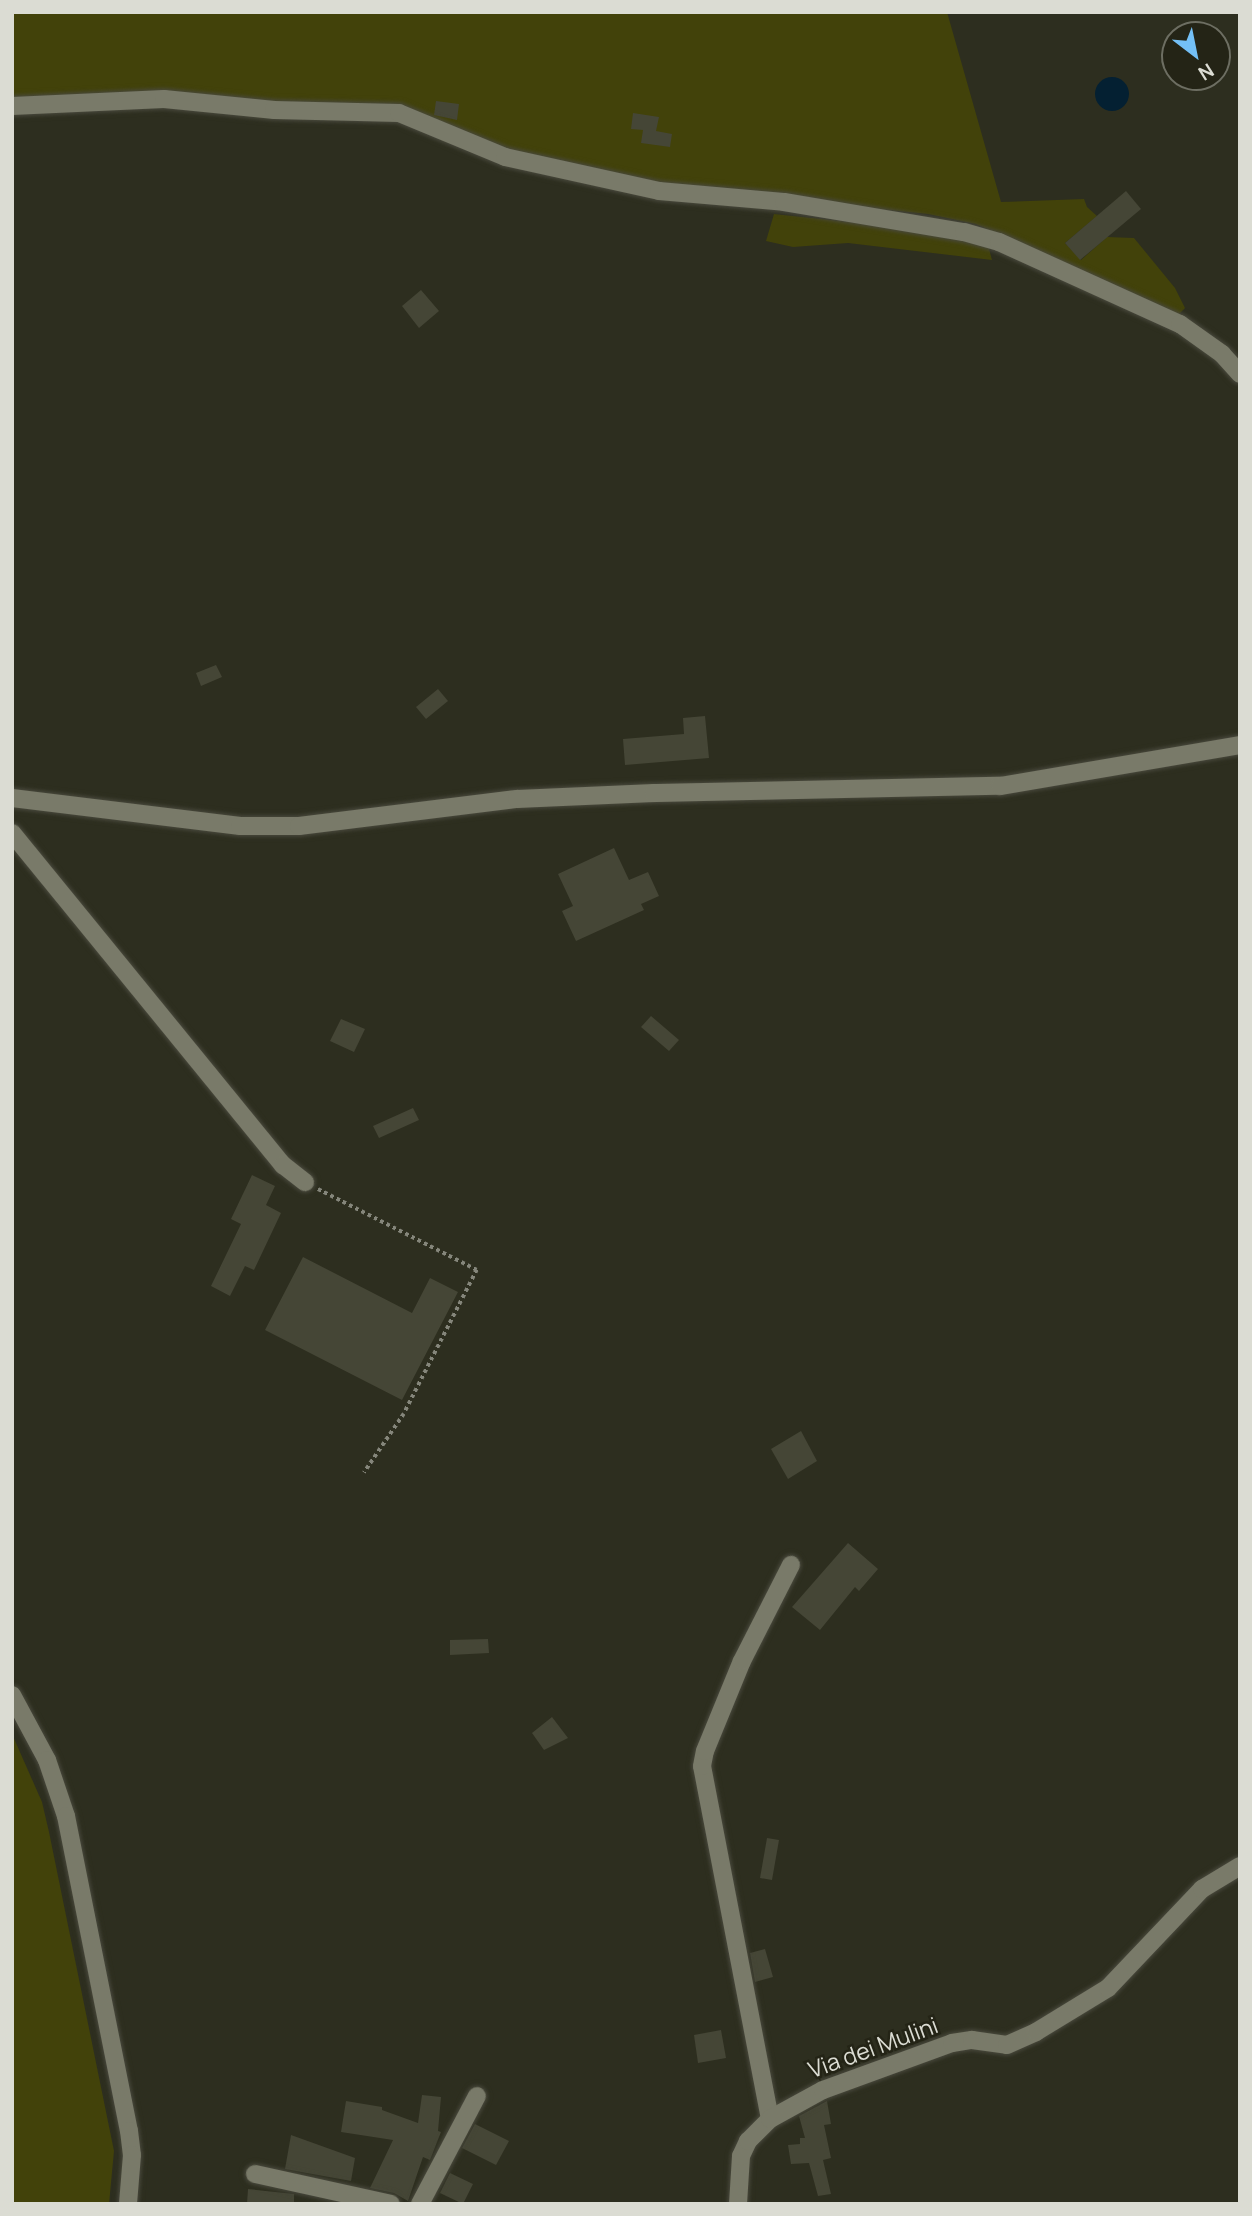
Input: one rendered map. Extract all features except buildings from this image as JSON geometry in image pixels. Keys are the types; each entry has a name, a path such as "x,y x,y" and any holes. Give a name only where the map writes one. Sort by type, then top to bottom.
{"street":[{"path":"12,106 164,99 274,110 399,113 505,156 659,191 784,202 964,232 999,242 1180,324 1222,354 1240,374"},
{"path":"12,798 240,826 299,826 517,799 654,793 1000,786 1240,745"},
{"path":"12,834 283,1165 305,1182"},
{"path":"770,2119 702,1766 705,1751 742,1661 791,1565"},
{"path":"12,1695 47,1760 66,1816 129,2131 132,2155 128,2204"},
{"name":"Via dei Mulini","path":"738,2204 741,2156 748,2141 770,2119 823,2090 952,2043 972,2040 1007,2045 1036,2032 1108,1988 1202,1889 1240,1866"},
{"path":"420,2204 477,2096"},
{"path":"255,2174 391,2204"}],"path":[{"path":"305,1182 477,1270 404,1414 364,1473"}],"shaded area":[{"path":"12,12 947,12 1001,202 1084,199 1087,207 1097,216 1065,243 1081,260 1107,237 1134,238 1175,288 1185,308 1179,314 976,224 928,214 670,187 504,152 398,107 271,103 171,91 12,102"},
{"path":"774,214 887,226 988,245 992,260 848,243 793,247 766,241"},
{"path":"12,1734 42,1802 49,1832 114,2151 109,2204 12,2204"}],"water":[{"path":"1112,77 1124,82 1129,94 1124,106 1112,111 1100,106 1095,94 1100,82"}]}
